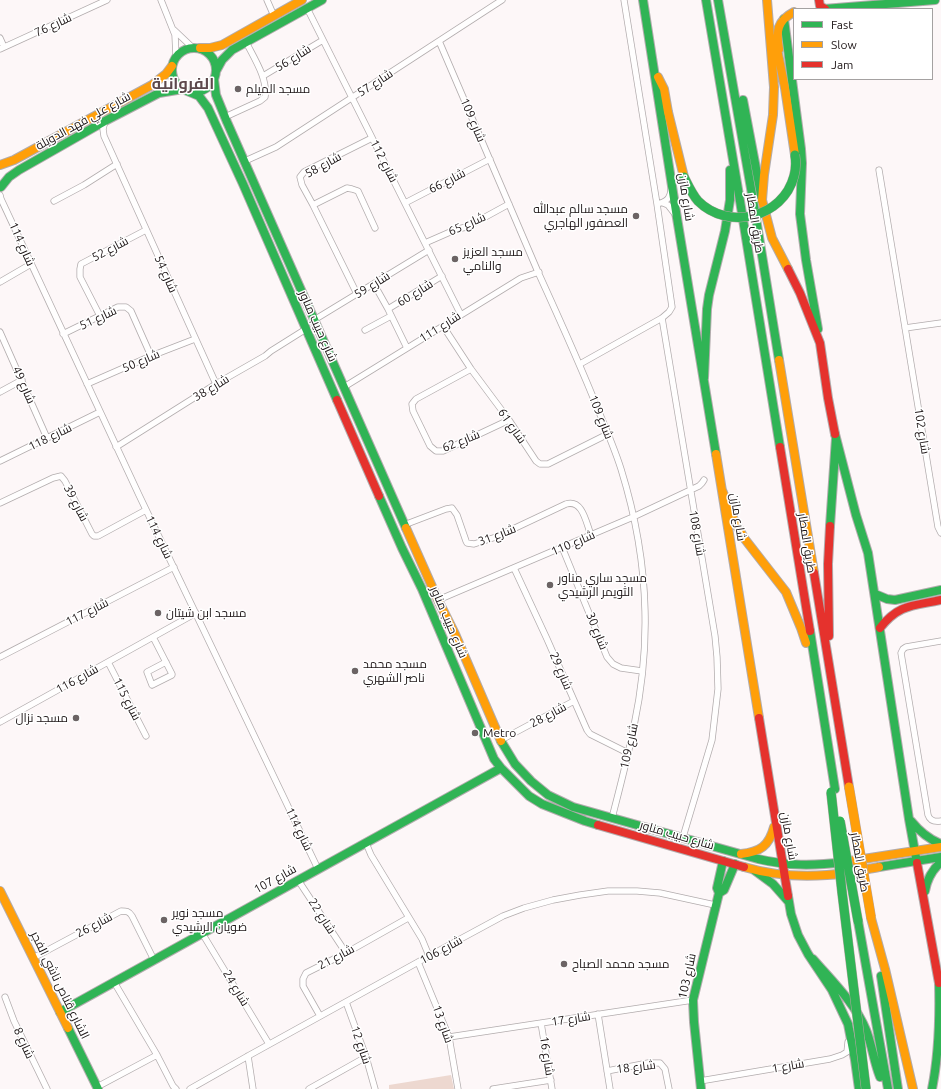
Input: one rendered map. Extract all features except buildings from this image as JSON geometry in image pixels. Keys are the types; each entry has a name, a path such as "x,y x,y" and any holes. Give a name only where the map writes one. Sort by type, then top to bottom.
{"main road":[{"path":"302,0 274,16 241,42 232,50 222,60 212,83 203,90 193,92 185,90 178,85 174,79 172,66 176,56 184,50 217,47 241,42 322,0"},
{"name":"شارع مازن","path":"643,0 774,816 794,926 799,938 833,991 848,1024 859,1089"},
{"name":"طريق المطار","path":"706,0 816,672 832,774 833,791 858,922 886,1089"},
{"name":"طريق المطار","path":"718,0 754,207 898,1089"},
{"path":"836,8 935,0"},
{"path":"767,2 785,88"},
{"path":"762,200 764,174 771,136 774,108 774,86 767,2"},
{"path":"652,63 664,89 684,177 694,196 710,210 723,216 737,218 751,217 764,213 776,205 786,195 796,169 777,37 779,26 784,19 793,13"},
{"path":"784,19 801,149 802,163 800,214 828,398 836,438 856,515 868,553 909,819 941,993"},
{"path":"724,30 732,47 762,200 772,238 800,293 820,343"},
{"path":"195,48 209,53 213,58 215,64 215,75"},
{"name":"شارع علي فهد الدويلة","path":"0,165 14,160 152,84 166,74 172,66"},
{"name":"شارع حبيب مناور","path":"215,75 216,95 226,120 404,524 455,634 501,740 515,764 530,781 548,795 573,807 758,859 782,864 830,864 915,851 941,845"},
{"name":"شارع حبيب مناور","path":"185,90 199,96 208,108 243,184 402,548 417,578 494,759 501,768 529,796 542,804 585,821 754,870 784,875 829,875 941,857"},
{"name":"شارع علي فهد الدويلة","path":"0,190 9,177 19,170 105,121 159,93 185,90"},
{"path":"217,129 219,123 226,120"},
{"path":"704,378 709,295 725,231 730,200 731,148"},
{"path":"0,174 2,179 0,190"},
{"path":"281,271 290,275 292,268"},
{"path":"832,686 828,590 836,438"},
{"path":"364,460 367,461 370,459 372,452"},
{"path":"722,490 734,520 744,538 786,592 801,628 816,672"},
{"path":"417,578 418,574 421,573 427,575"},
{"path":"875,594 887,599 900,600 941,590"},
{"path":"880,628 897,610 941,600"},
{"path":"473,708 478,710 485,702"},
{"path":"479,722 484,716 491,716"},
{"name":"شارع 107","path":"60,1012 501,768"},
{"path":"833,791 844,916 866,1089"},
{"path":"741,854 751,854 768,844 773,835 775,826 774,816"},
{"path":"909,819 924,836 941,845"},
{"path":"638,836 643,832 643,828 641,826"},
{"path":"650,839 649,833 653,829"},
{"name":"شارع 103","path":"700,1085 693,1000 719,893 717,888 723,861"},
{"path":"925,903 925,891 928,880 932,871 941,862"},
{"name":"شارع 103","path":"719,893 724,890 734,864"},
{"path":"754,870 765,876 775,885 790,905"},
{"name":"الشارع قناص ناشي الفجر","path":"0,891 98,1088"},
{"path":"871,918 885,969 913,1089"},
{"path":"813,959 854,1006 870,1040 878,1071 886,1089"},
{"path":"932,1089 940,1033 939,983"}],"street":[{"name":"شارع 76","path":"2,48 107,0"},
{"path":"161,0 174,30 176,56"},
{"path":"267,0 274,16"},
{"name":"شارع 57","path":"245,161 276,147 502,0"},
{"path":"580,364 662,318 671,310 672,304 660,203 624,0"},
{"name":"شارع 112","path":"307,8 461,315"},
{"path":"174,30 195,48"},
{"path":"0,38 2,48"},
{"name":"شارع 56","path":"263,76 323,40"},
{"name":"شارع 109","path":"439,41 580,364 620,467 633,517 639,548 645,609 645,640 637,714 612,818"},
{"name":"شارع 56","path":"226,120 265,97 263,76 241,42"},
{"name":"شارع 54","path":"105,121 103,129 104,136 216,384"},
{"name":"شارع 58","path":"357,294 302,185 300,176 304,172 372,138"},
{"name":"شارع 66","path":"405,203 490,159"},
{"path":"54,201 84,185 117,164"},
{"name":"شارع 102","path":"879,170 938,527 941,533"},
{"path":"660,203 665,202 669,197 672,184"},
{"path":"313,205 346,188 358,191 375,228"},
{"name":"شارع 114","path":"0,190 2,203 116,447 318,869"},
{"path":"660,203 668,205 677,218"},
{"name":"شارع 65","path":"425,243 457,229 467,227 509,204"},
{"name":"شارع 52","path":"100,316 80,277 81,264 146,230"},
{"name":"شارع 59","path":"314,320 429,250"},
{"path":"0,282 31,264"},
{"name":"شارع 111","path":"344,387 521,278 539,272"},
{"name":"شارع 60","path":"388,309 442,276"},
{"name":"شارع 60","path":"374,284 407,348"},
{"name":"شارع 51","path":"64,334 118,307 126,307 131,311 151,356"},
{"name":"شارع 60","path":"365,330 391,316"},
{"name":"شارع 108","path":"662,318 715,636 717,657 718,689 712,740 683,838"},
{"path":"905,328 941,323"},
{"name":"شارع 61","path":"443,326 471,369 509,420 536,461 540,464 548,464 608,434"},
{"name":"شارع 38","path":"116,447 216,384 265,356 270,351 306,329"},
{"name":"شارع 49","path":"0,332 47,438"},
{"name":"شارع 50","path":"87,384 151,356 195,339"},
{"name":"شارع 62","path":"471,369 416,399 412,404 413,411 430,446 436,451 443,451 509,420"},
{"path":"0,392 22,380"},
{"name":"شارع 118","path":"0,461 100,412"},
{"name":"شارع 39","path":"0,503 53,478 61,476 94,536 98,536 146,510"},
{"name":"شارع 110","path":"438,600 633,517 699,486 704,480"},
{"name":"شارع 31","path":"404,524 452,508 457,515 467,543 474,544 496,537 566,504 573,503 577,504 581,508 591,535"},
{"name":"شارع 30","path":"562,547 607,656 613,664 621,668 642,671"},
{"name":"شارع 117","path":"0,657 174,567"},
{"name":"شارع 29","path":"514,568 587,730 590,734 628,753"},
{"name":"شارع 116","path":"0,722 196,613"},
{"path":"154,637 166,662 172,676 152,685 147,672 166,662"},
{"path":"941,641 906,647 903,649 902,653 928,815 931,820 936,822 941,821"},
{"name":"شارع 115","path":"108,662 146,736"},
{"name":"شارع 28","path":"501,740 574,701"},
{"path":"366,843 408,918 422,939 429,956"},
{"name":"شارع 22","path":"298,880 346,953"},
{"name":"شارع 106","path":"190,1089 429,956 503,916 524,908 553,900 608,891 660,893 715,905"},
{"name":"شارع 26","path":"33,958 121,911 126,911 130,912 154,960"},
{"name":"شارع 21","path":"320,1016 303,986 303,979 306,973 346,953 408,918"},
{"name":"شارع 24","path":"202,933 269,1044"},
{"name":"شارع 13","path":"418,962 449,1038 458,1089"},
{"path":"114,982 176,1089"},
{"name":"شارع 8","path":"5,997 14,1021 46,1089"},
{"name":"شارع 17","path":"449,1038 693,1000"},
{"name":"شارع 12","path":"346,1002 366,1057 375,1089"},
{"name":"شارع 18","path":"598,1014 610,1089"},
{"name":"شارع 16","path":"541,1023 552,1089"},
{"name":"شارع 1","path":"700,1085 830,1059 842,1055 847,1052 848,1024"},
{"path":"98,1088 157,1055"},
{"path":"248,1056 253,1089"},
{"path":"309,1089 366,1057"},
{"name":"شارع 18","path":"607,1071 648,1063 660,1063 666,1069 669,1089"},
{"path":"493,1089 551,1080"}],"shaded area":[{"path":"451,1075 454,1089 389,1089 389,1085"}],"traffic: fast":[{"path":"216,71 222,60 232,50 322,0"},
{"path":"643,0 716,454"},
{"path":"706,0 780,447"},
{"path":"718,0 779,360"},
{"path":"836,8 935,0"},
{"path":"784,19 801,149 802,163 800,214 818,329"},
{"path":"190,48 198,48 210,54 216,66 216,70 216,74 210,86 198,92 190,92 178,86 172,74 172,66 178,54 190,48"},
{"path":"214,79 216,95 227,122 406,528"},
{"path":"1,187 9,177 19,170 105,121 159,93 183,89"},
{"path":"187,91 199,96 208,108 243,184 337,400"},
{"path":"743,100 762,200"},
{"path":"684,177 698,201 710,210 724,216 753,216 767,210 779,202 788,190 795,173 795,155"},
{"path":"704,378 707,309 725,231 730,200 730,170"},
{"path":"835,434 856,515 868,553 917,863"},
{"path":"830,526 836,438"},
{"path":"379,496 422,589 494,759 529,796 542,804 598,825"},
{"path":"875,594 887,599 895,600 941,590"},
{"path":"810,631 835,789"},
{"path":"501,741 515,764 531,781 548,795 573,807 758,859 801,865 844,862"},
{"path":"60,1012 501,768"},
{"path":"831,792 866,1089"},
{"path":"840,821 858,921"},
{"path":"911,821 924,835 941,844"},
{"path":"879,867 941,857"},
{"path":"701,1089 693,1000 719,893 717,888 723,861"},
{"path":"925,891 930,875 941,862"},
{"path":"719,893 724,890 735,864"},
{"path":"754,870 773,884 788,901"},
{"path":"788,896 791,914 798,935 808,954 832,990 848,1024"},
{"path":"858,921 888,1089"},
{"path":"813,959 856,1011 866,1030 880,1077"},
{"path":"881,976 898,1089"},
{"path":"932,1089 938,1036 939,983"},
{"path":"848,1024 859,1089"},
{"path":"68,1028 98,1089"}],"traffic: slow":[{"path":"200,48 210,48 222,45 302,0"},
{"path":"767,0 774,87 773,115 764,175 762,200 772,238 788,269"},
{"path":"779,49 779,27 784,19 793,12"},
{"path":"776,44 785,88 795,155"},
{"path":"0,165 14,160 152,85 166,74 172,66"},
{"path":"658,77 664,89 684,177"},
{"path":"779,360 814,573"},
{"path":"716,454 759,718"},
{"path":"722,490 734,520 744,538 786,592 806,643"},
{"path":"406,528 455,634 501,741"},
{"path":"849,787 871,917"},
{"path":"741,854 753,852 763,847 772,834 774,827"},
{"path":"844,862 941,847"},
{"path":"744,867 775,874 806,876 840,874 879,867"},
{"path":"0,891 68,1028"},
{"path":"871,918 885,969 913,1089"}],"traffic: jam":[{"path":"819,0 820,6 823,8"},
{"path":"788,269 800,293 820,343 835,434"},
{"path":"337,400 379,496"},
{"path":"780,447 810,631"},
{"path":"829,636 828,564 830,526"},
{"path":"814,573 849,787"},
{"path":"880,628 887,620 900,610 914,605 941,600"},
{"path":"759,718 788,896"},
{"path":"598,825 744,867"},
{"path":"917,863 939,983"}],"place":[{"name":"مسجد الميلم","path":"238,89"},
{"name":"مسجد سالم عبدالله العصفور الهاجري","path":"636,216"},
{"name":"مسجد العزيز والنامي","path":"455,259"},
{"name":"مسجد ساري مناور الثويمر الرشيدي","path":"550,585"},
{"name":"مسجد ابن شيتان","path":"158,613"},
{"name":"مسجد محمد ناصر الشهري","path":"355,671"},
{"name":"مسجد نزال","path":"76,718"},
{"name":"Metro","path":"475,733"},
{"name":"مسجد نوير ضويان الرشيدي","path":"164,920"},
{"name":"مسجد محمد الصباح","path":"564,964"}],"district":[{"name":"الفروانية","path":"183,84"}]}
